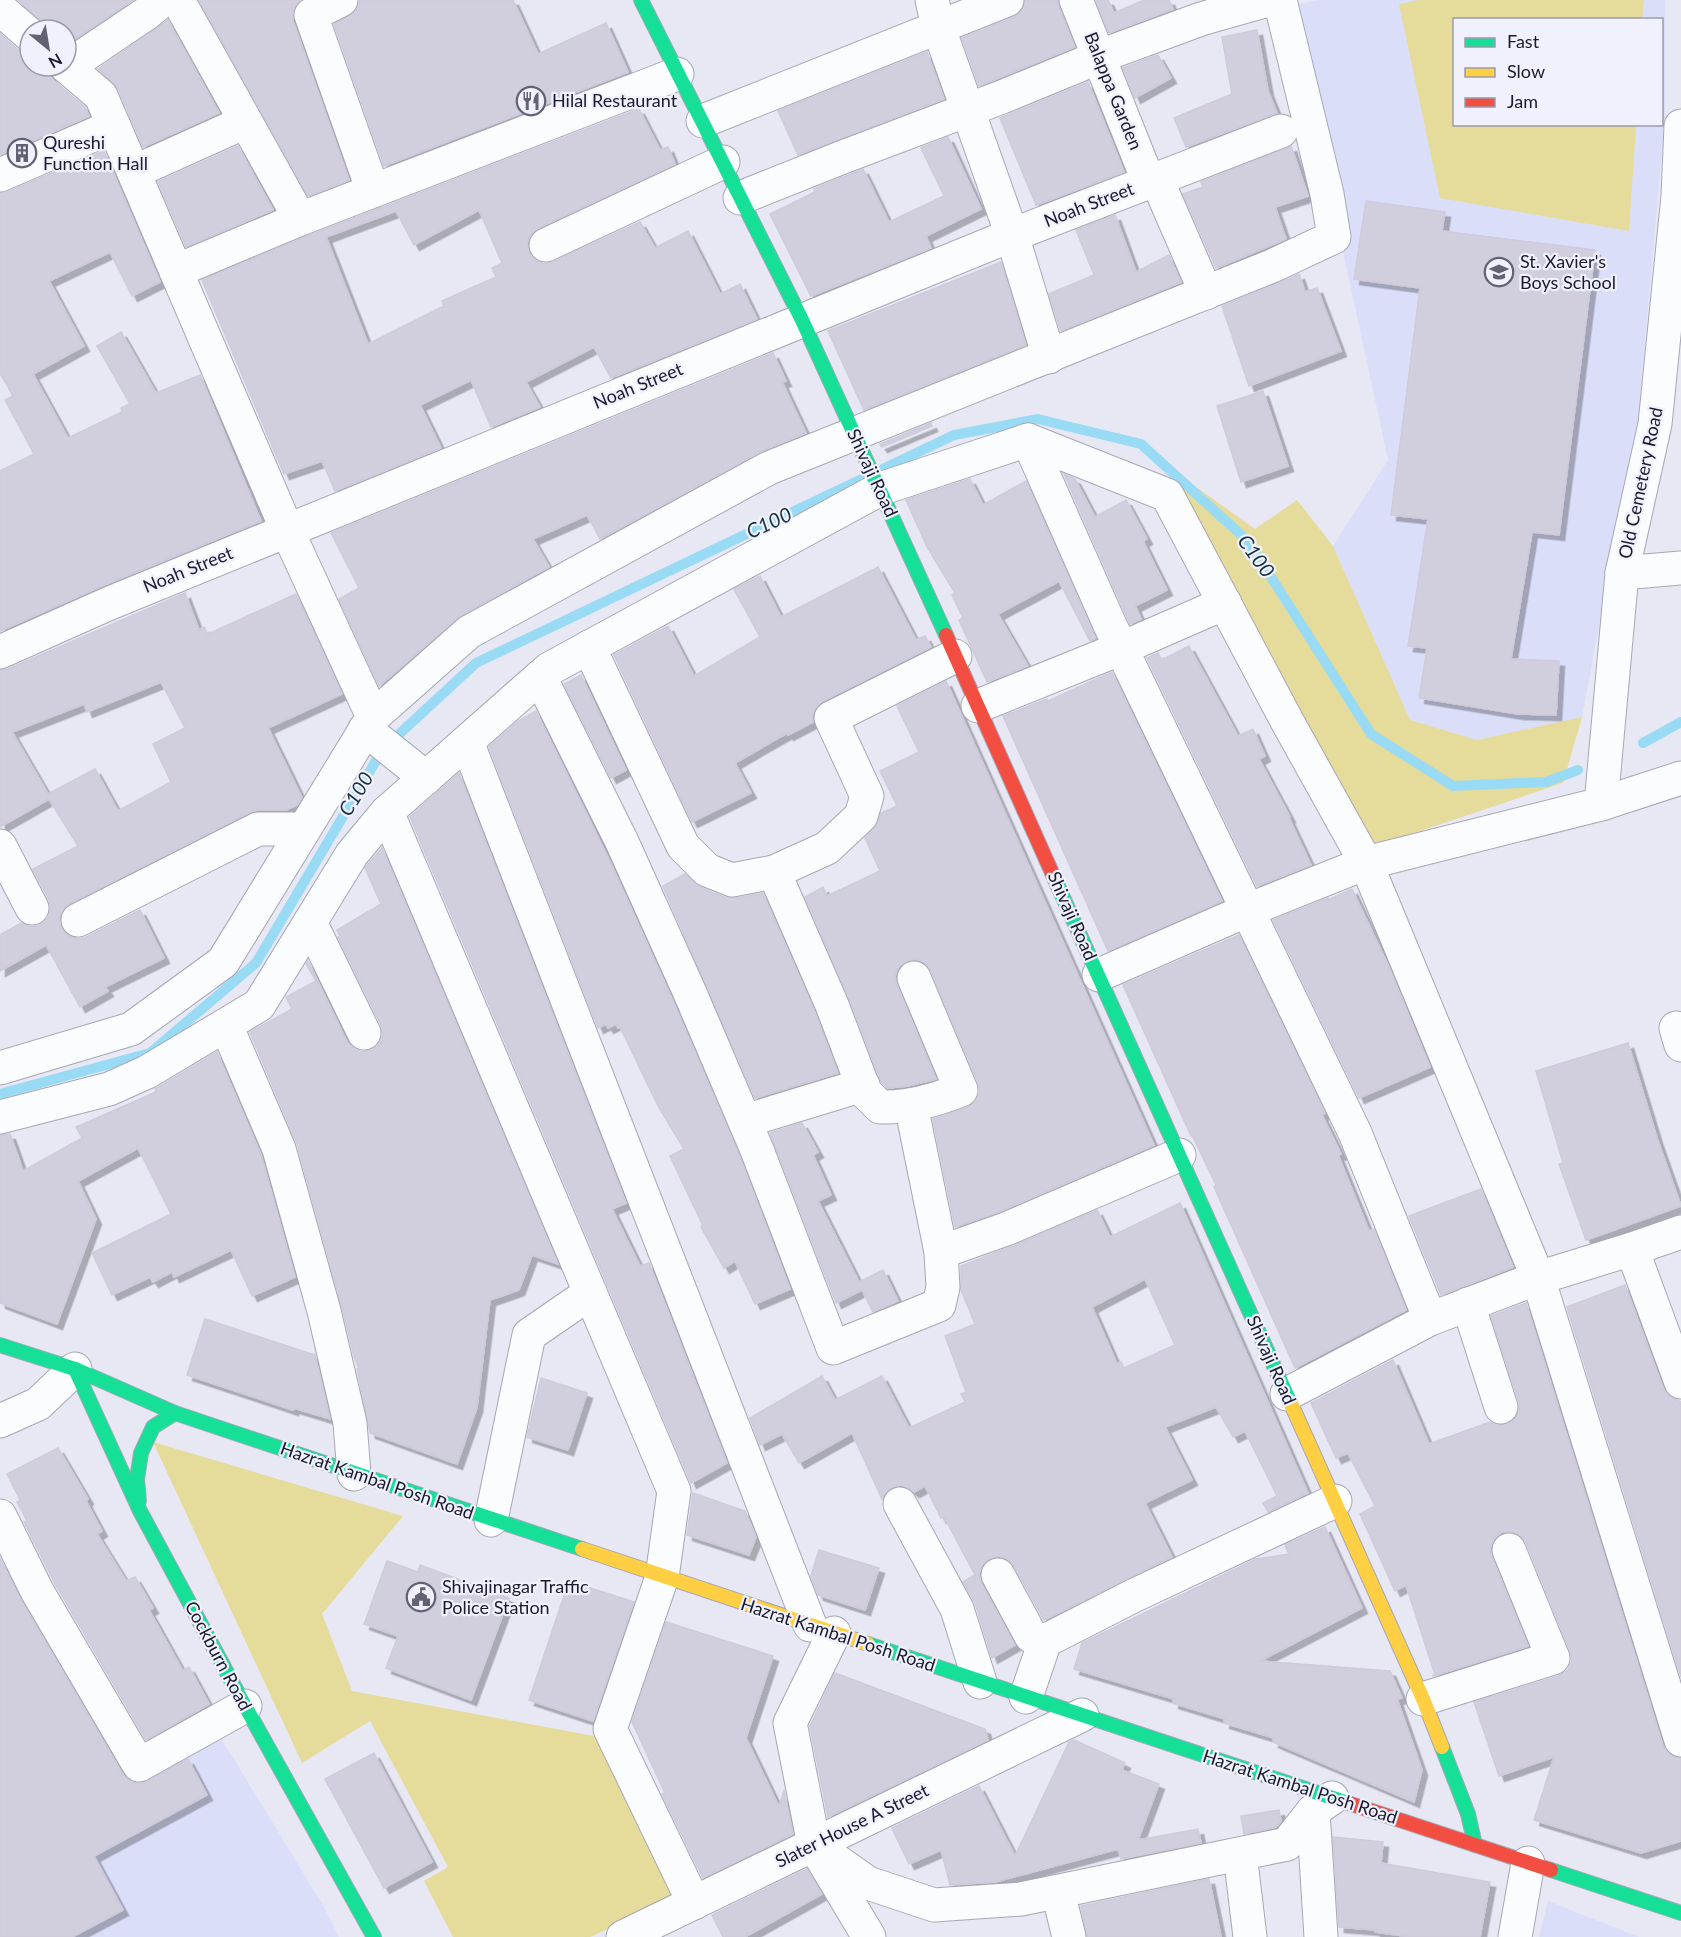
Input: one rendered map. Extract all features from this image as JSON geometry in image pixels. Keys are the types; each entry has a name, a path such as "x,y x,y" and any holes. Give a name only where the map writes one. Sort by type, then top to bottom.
{"street":[{"path":"78,58 163,0"},
{"path":"178,0 300,219"},
{"path":"340,0 308,7 373,191"},
{"name":"Shivaji Road","path":"641,0 802,320 859,442 1423,1699 1468,1814 1475,1845"},
{"path":"703,121 935,13 1007,0"},
{"name":"Balappa Garden","path":"1076,0 1153,181 1206,293"},
{"path":"0,1068 131,1029 223,962 304,829 370,727 469,633 769,468 859,442 1049,357 1272,266 1334,237 1327,194 1265,1 1201,19 1099,57 740,198"},
{"path":"0,9 18,25"},
{"path":"935,13 1012,235 1049,357"},
{"path":"176,271 300,219 677,74"},
{"path":"78,76 101,96 370,727 400,757 426,778"},
{"path":"134,172 245,122"},
{"path":"0,176 114,126"},
{"name":"Old Cemetery Road","path":"1601,804 1622,573 1656,424 1678,196 1681,126"},
{"name":"Noah Street","path":"0,651 110,603 802,320 1012,235 1281,131"},
{"path":"546,245 723,162"},
{"path":"1028,440 1122,648 1356,1133 1430,1319"},
{"path":"0,1118 109,1089 147,1072 259,1005 352,854 387,812 549,669 878,486 1028,440 1167,495 1287,721 1366,863 1538,1278 1681,1740"},
{"path":"1622,573 1681,568"},
{"path":"978,706 1122,648 1225,603"},
{"path":"590,647 683,846 707,870 732,880 774,872 827,848 861,816 867,796 831,718 955,656"},
{"path":"540,677 622,842 745,1121 832,1348 939,1305 943,1287 941,1252 911,1105"},
{"path":"467,742 822,1629 790,1723 814,1845 869,1937"},
{"path":"1098,975 1248,910 1366,863 1601,804 1681,778"},
{"path":"387,812 674,1491 662,1576 610,1729 694,1903"},
{"path":"78,920 258,829 304,829"},
{"path":"0,846 32,908"},
{"path":"774,872 832,1005 865,1092 880,1107 899,1108 938,1099 961,1090 914,978"},
{"path":"310,922 364,1033"},
{"path":"226,1025 282,1161 324,1311 350,1423 354,1474"},
{"path":"745,1121 863,1085"},
{"path":"941,1252 1017,1225 1179,1155"},
{"path":"1287,1394 1430,1319 1538,1278 1681,1232"},
{"path":"1632,1249 1681,1382"},
{"path":"491,1520 529,1335 590,1293"},
{"path":"1468,1304 1501,1407"},
{"name":"Hazrat Kambal Posh Road","path":"0,1345 75,1369 175,1413 491,1520 1082,1714 1323,1804 1475,1845 1681,1913"},
{"path":"0,1420 38,1404 75,1369"},
{"name":"Cockburn Road","path":"75,1369 140,1511 245,1706 374,1937"},
{"path":"140,1511 137,1479 141,1453 153,1427 175,1413"},
{"path":"1026,1696 1045,1641 1133,1596 1335,1501"},
{"path":"900,1504 957,1609 980,1682"},
{"path":"0,1516 37,1591 139,1765 245,1706"},
{"path":"1423,1699 1553,1658 1509,1550"},
{"path":"998,1575 1032,1636 1045,1641"},
{"name":"Slater House A Street","path":"623,1937 1082,1714"},
{"path":"814,1845 868,1883 934,1905 1022,1899 1287,1844 1323,1804"},
{"path":"1320,1937 1323,1804"},
{"path":"1240,1854 1250,1937"},
{"path":"1515,1937 1528,1863"},
{"path":"1058,1892 1069,1937"}],"shaded area":[{"name":"St. Xavier's Boys School","path":"1318,0 1665,0 1665,117 1638,420 1582,717 1477,740 1410,720 1333,546 1388,460 1290,6"},
{"path":"1419,0 1644,0 1642,18 1453,18 1453,126 1636,126 1629,231 1440,198 1399,4"},
{"path":"1164,464 1255,529 1297,500 1333,546 1410,720 1477,740 1582,717 1563,783 1375,846"},
{"path":"153,1442 403,1516 322,1614 352,1691 599,1737 684,1895 590,1937 453,1937 424,1881 448,1867 370,1721 302,1763"},
{"path":"216,1730 324,1907 339,1937 0,1937 0,1843"},
{"path":"1548,1901 1639,1937 1539,1937"}],"building":[{"path":"18,0 133,0 78,37 78,18 39,18"},
{"path":"199,0 300,0 293,12 293,21 349,180 308,196"},
{"path":"360,0 513,0 538,54 606,23 628,72 384,166 334,24 356,11"},
{"path":"1025,0 1058,0 1075,47 979,86 962,38 1014,17 1022,11"},
{"path":"1096,0 1108,0 1114,13 1144,0 1169,0 1173,9 1109,33"},
{"path":"168,20 219,113 143,147 118,88 98,69"},
{"path":"1257,30 1268,91 1277,113 1186,147 1174,118 1232,94 1222,37"},
{"path":"0,34 18,50 18,78 52,78 85,107 89,116 0,155"},
{"path":"927,52 944,99 798,155 778,111"},
{"path":"1158,55 1171,78 1135,98 1123,68"},
{"path":"1088,82 1124,172 1036,205 1000,118"},
{"path":"639,109 660,150 668,147 675,164 538,228 531,234 527,243 529,253 536,261 545,264 553,262 640,222 655,248 688,231 720,294 740,284 757,319 611,378 594,347 526,382 540,407 491,427 471,380 420,405 441,448 335,491 322,461 284,474 202,280 307,236","holes":["479,210 502,263 492,268 496,277 442,301 444,306 368,344 326,237 396,211 414,245"]},
{"path":"948,137 981,209 926,236 931,248 811,296 770,214 815,192 814,189 863,169 889,222 944,196 921,148"},
{"path":"238,146 273,210 186,247 158,182"},
{"path":"1291,146 1308,196 1275,207 1286,239 1216,268 1183,194 1203,187 1201,182"},
{"path":"104,151 160,282 132,296 110,252 49,281 84,346 33,374 68,438 122,412 121,408 130,404 97,346 121,332 156,393 200,375 261,521 102,586 0,631 0,471 34,454 5,400 13,396 0,373 0,193"},
{"path":"1366,201 1445,212 1442,231 1595,250 1559,535 1532,532 1511,659 1559,661 1556,715 1518,714 1419,698 1427,648 1408,646 1428,519 1391,515 1420,288 1354,279"},
{"path":"1115,215 1136,272 1169,255 1181,282 1061,331 1049,294 1094,275 1076,230"},
{"path":"1001,262 1026,345 864,410 828,331"},
{"path":"1299,274 1305,292 1317,288 1341,351 1249,386 1222,306"},
{"path":"773,353 786,381 782,382 806,433 760,452 600,539 587,515 533,539 549,567 460,616 379,686 339,599 359,588 331,533"},
{"path":"1263,391 1288,466 1241,482 1217,406"},
{"path":"931,423 932,426 882,447 880,444"},
{"path":"1064,474 1075,479 1095,517 1126,500 1147,539 1143,541 1167,590 1135,606 1141,619 1130,624"},
{"path":"970,479 983,505 1026,481 1096,638 1090,641 1059,581 998,614 1028,666 987,682 959,620 963,618 952,595 955,593 927,547 906,500"},
{"path":"878,567 916,640 925,636 931,647 823,701 815,708 812,716 813,722 788,735 787,733 735,763 751,793 692,822 614,655 668,626 694,676 760,637 734,589 760,576 781,617"},
{"path":"185,593 199,630 204,627 208,634 296,594 342,694 268,728 302,798 297,805 286,810 250,812 70,903 63,909 59,918 62,929 68,936 78,939 140,910 164,958 105,987 108,991 80,1007 46,945 0,971 0,935 21,923 32,927 48,918 51,908 49,900 33,869 78,846 49,799 0,827 0,670 8,669","holes":["161,682 185,728 153,744 171,782 118,811 95,769 48,794 12,732 84,704 87,712"]},
{"path":"1189,646 1238,736 1253,729 1265,756 1259,759 1290,817 1311,865 1257,886 1147,658 1158,653 1162,660"},
{"path":"1112,672 1222,901 1108,951 1003,716 1047,699 1048,701"},
{"path":"581,675 626,770 611,778 564,684"},
{"path":"946,681 1154,1145 999,1212 955,1227 933,1119 968,1107 976,1101 980,1092 931,971 925,963 916,959 899,966 895,976 936,1079 888,1088 881,1082 849,998 805,897 823,887 827,896 880,871 865,838 874,829 881,813 897,806 880,771 919,752 897,706"},
{"path":"536,711 612,866 673,1001 740,1157 790,1289 755,1304 735,1261 724,1268 701,1227 703,1226 670,1156 684,1149 658,1106 620,1027 618,1028 616,1024 608,1028 606,1024 598,1028 489,747 518,721"},
{"path":"459,773 626,1203 612,1209 640,1266 649,1263 727,1463 691,1483 410,817"},
{"path":"382,848 558,1264 532,1255 519,1290 490,1300 477,1407 457,1464 370,1433 357,1369 359,1369 297,1144 250,1032 292,1009 286,997 316,981 306,964 308,961 347,1042 354,1049 362,1052 372,1050 379,1044 383,1035 381,1025 338,937 340,936 337,930 381,904 365,868"},
{"path":"685,874 700,887 726,898 763,893 815,1012 838,1073 755,1098 663,886"},
{"path":"1352,889 1388,965 1430,1067 1359,1098 1273,920"},
{"path":"1239,935 1325,1113 1322,1115 1341,1154 1338,1155 1369,1231 1374,1229 1406,1310 1295,1368 1214,1187 1216,1185 1191,1136 1123,985"},
{"path":"1628,1043 1681,1206 1586,1240 1559,1164 1563,1163 1536,1071"},
{"path":"217,1052 261,1155 295,1277 252,1296 231,1250 174,1277 172,1272 153,1282 150,1277 112,1295 92,1253 171,1214 138,1148 78,1181 96,1219 57,1324 0,1303 0,1135 10,1134 23,1171 82,1138 76,1127 156,1092 155,1089"},
{"path":"802,1123 818,1152 813,1155 831,1195 818,1201 859,1282 883,1270 898,1301 873,1312 862,1290 836,1303 770,1133"},
{"path":"1481,1189 1513,1267 1441,1295 1409,1216"},
{"path":"1180,1203 1308,1493 1268,1512 1263,1503 1277,1496 1245,1431 1233,1437 1216,1407 1165,1427 1192,1480 1145,1503 1172,1557 1044,1620 1014,1566 1007,1559 999,1556 989,1559 982,1565 979,1574 981,1583 1015,1645 992,1658 975,1603 963,1582 975,1575 925,1486 914,1492 901,1485 892,1487 882,1499 852,1433 799,1463 782,1434 760,1445 750,1418 822,1376 835,1400 882,1376 909,1428 965,1402 961,1394 966,1392 945,1336 975,1324 961,1290 961,1266 1097,1210 1110,1237","holes":["1145,1279 1175,1345 1124,1368 1121,1362 1117,1364 1092,1307"]},
{"path":"1625,1285 1663,1388 1670,1397 1681,1402 1681,1677 1567,1307"},
{"path":"1526,1303 1663,1746 1669,1754 1681,1758 1681,1841 1641,1853 1534,1820 1554,1757 1499,1776 1474,1702 1559,1676 1568,1670 1572,1660 1526,1542 1520,1535 1502,1532 1494,1539 1490,1548 1528,1646 1433,1676 1435,1675 1406,1585 1395,1591 1360,1514 1375,1506 1348,1453 1336,1458 1311,1403 1393,1360 1429,1444 1490,1422 1507,1425 1519,1412 1519,1402 1491,1316"},
{"path":"205,1319 315,1355 330,1419 294,1408 293,1410 187,1375"},
{"path":"541,1378 587,1393 568,1450 527,1437"},
{"path":"58,1448 88,1499 86,1501 102,1531 97,1534 126,1581 135,1577 153,1608 149,1610 183,1671 189,1667 209,1704 146,1740 54,1582 24,1522 27,1521 17,1502 20,1500 7,1474"},
{"path":"693,1493 745,1511 756,1537 749,1555 687,1535"},
{"path":"1325,1527 1362,1608 1260,1661 1390,1671 1402,1698 1397,1699 1422,1770 1414,1802 1273,1742 1274,1738 1224,1723 1225,1719 1173,1703 1174,1699 1074,1669 1082,1643 1256,1559 1289,1554 1285,1545"},
{"path":"819,1550 879,1568 865,1610 818,1595 811,1576"},
{"path":"0,1558 21,1600 123,1775 139,1784 188,1759 207,1795 94,1856 123,1910 72,1937 0,1937"},
{"path":"387,1561 418,1572 420,1565 509,1598 471,1700 386,1668 398,1636 364,1624"},
{"path":"569,1581 634,1602 593,1721 529,1700"},
{"path":"666,1622 773,1656 746,1738 779,1807 784,1791 793,1834 703,1878 662,1794 665,1793 632,1722"},
{"path":"835,1673 985,1729 988,1740 828,1817 810,1726"},
{"path":"1074,1740 1125,1763 1122,1770 1159,1784 1138,1840 1198,1829 1201,1843 1121,1859 1118,1849 995,1882 950,1885 941,1850 909,1864 892,1828 979,1786 1015,1856 1069,1742"},
{"path":"374,1753 432,1862 384,1888 325,1779"},
{"path":"1279,1810 1281,1821 1276,1827 1244,1834 1241,1816"},
{"path":"1333,1837 1383,1842 1381,1863 1490,1882 1480,1937 1411,1937 1375,1932 1376,1930 1339,1927"},
{"path":"807,1869 822,1894 745,1937 723,1937 712,1915"},
{"path":"1209,1879 1221,1937 1087,1937 1081,1906"}],"waterway":[{"name":"C100","path":"0,1094 150,1053 256,963 383,749 476,663 954,435 1038,419 1141,444 1248,541 1371,734 1453,786 1546,782 1578,770"},
{"name":"C100","path":"1643,743 1681,722"}],"traffic: fast":[{"path":"641,0 802,320 946,635"},
{"path":"1057,884 1292,1406"},
{"path":"0,1345 75,1369 175,1413 582,1549"},
{"path":"75,1369 140,1511 245,1706 374,1937"},
{"path":"139,1501 137,1479 141,1453 153,1427 175,1413"},
{"path":"868,1644 1348,1803"},
{"path":"1442,1747 1468,1814 1475,1845"},
{"path":"1551,1870 1681,1913"}],"traffic: slow":[{"path":"1292,1406 1423,1699 1442,1747"},
{"path":"582,1549 868,1644"}],"traffic: jam":[{"path":"946,635 1057,884"},
{"path":"1348,1803 1551,1870"}],"place":[{"name":"Hilal Restaurant","path":"531,101"},
{"name":"Qureshi Function Hall","path":"22,153"},
{"name":"St. Xavier's Boys School","path":"1499,272"},
{"name":"Shivajinagar Traffic Police Station","path":"421,1597"}]}
